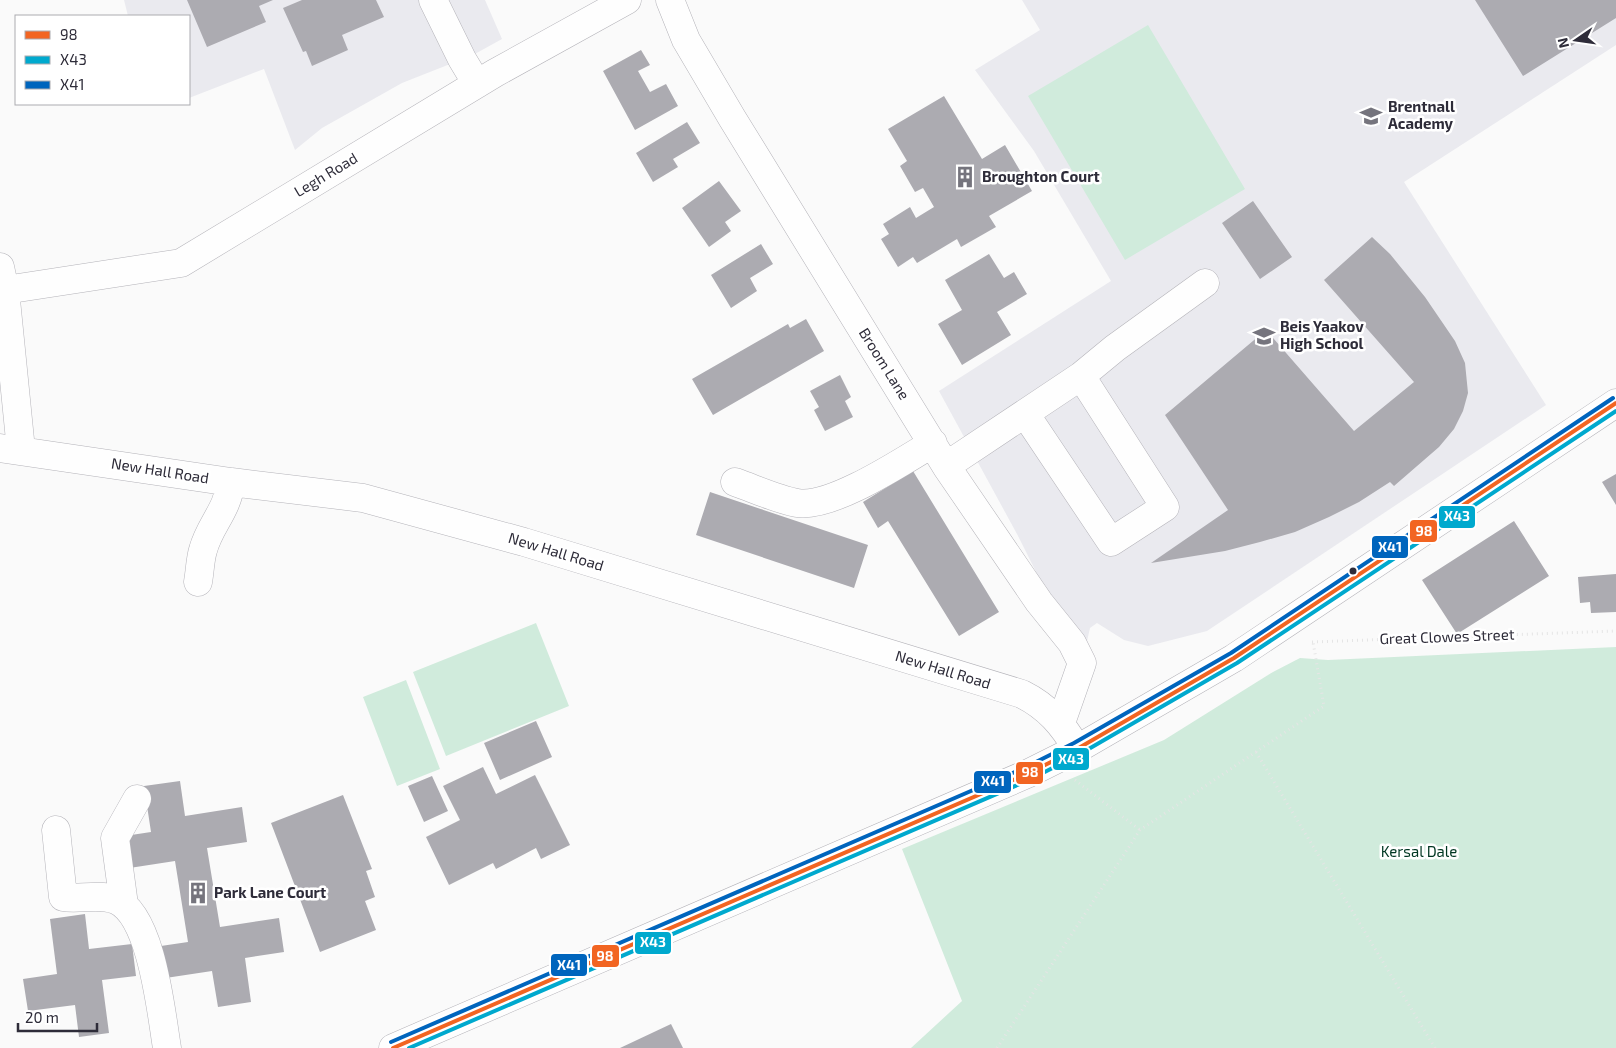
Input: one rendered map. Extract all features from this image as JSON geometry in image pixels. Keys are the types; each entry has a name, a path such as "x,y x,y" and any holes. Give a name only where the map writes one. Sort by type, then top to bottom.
{"main road":[{"path":"433,0 462,59 477,84"},
{"name":"Legh Road","path":"2,278 181,263 477,84 627,0"},
{"name":"Broom Lane","path":"670,0 686,40 722,102 939,454 1039,602 1072,643 1082,663 1061,723"},
{"path":"2,278 10,449"},
{"path":"735,482 799,503 833,498 894,467 939,454 1026,414 1081,376 1115,348 1205,283"},
{"path":"1026,414 1111,542 1164,507 1081,376"},
{"path":"393,1048 1066,755 1234,658 1616,404"},
{"name":"New Hall Road","path":"10,449 231,482 363,498 524,542 1022,694 1039,702 1061,723 1066,755"},
{"path":"198,582 203,549 215,523 224,510 229,497 231,482"},
{"path":"124,905 115,838 137,798"},
{"path":"56,830 62,897 106,898 124,905 133,916 148,950 167,1048"}],"path":[{"path":"998,1048 1140,830 1324,706 1313,642 1298,636 1287,621"},
{"name":"Great Clowes Street","path":"1313,642 1616,631"},
{"path":"1256,752 1434,1048"},
{"path":"1066,755 1065,773 1140,830"}],"shaded area":[{"path":"124,0 485,0 502,39 473,55 402,83 322,128 295,150 264,69 190,98 190,15 128,15"},
{"name":"Beis Yaakov High School","path":"1022,0 1616,0 1616,45 1404,182 1546,405 1207,631 1148,646 1124,640 1097,623 1090,628 1082,663 1017,534 939,391 1111,281 1034,151 975,70 1040,30"}],"green space":[{"path":"1148,25 1245,189 1125,260 1028,96"},
{"path":"536,623 569,706 446,756 413,672"},
{"name":"Kersal Dale","path":"1616,647 1616,1048 911,1048 962,1001 902,849 1164,740 1273,672 1300,658 1328,660"},
{"path":"406,680 440,769 397,786 363,697"}],"building":[{"path":"187,0 273,0 259,6 266,22 207,47"},
{"path":"302,0 376,0 384,17 342,35 348,50 312,66 306,51 303,52 283,8"},
{"path":"1475,0 1616,0 1616,18 1523,76"},
{"path":"641,50 650,65 638,71 650,92 666,84 678,106 635,130 603,71"},
{"name":"Broughton Court","path":"944,96 982,159 1005,145 1032,191 989,216 996,227 961,247 957,239 917,263 913,257 898,267 881,239 889,234 883,224 910,207 916,218 934,207 923,188 915,192 900,166 907,161 888,129"},
{"path":"687,122 700,143 673,159 678,167 653,182 636,153"},
{"path":"719,181 741,211 725,222 731,231 709,247 682,208"},
{"path":"1253,201 1292,257 1260,279 1222,223"},
{"path":"1372,237 1390,254 1425,297 1455,341 1465,363 1468,393 1463,411 1454,429 1439,447 1394,486 1390,482 1359,502 1329,517 1295,532 1260,542 1225,551 1151,563 1228,510 1165,415 1266,330 1354,431 1414,382 1324,280"},
{"path":"761,244 773,264 750,278 757,291 731,308 711,275"},
{"path":"989,254 1004,278 1014,272 1027,294 997,312 1011,335 962,365 938,324 962,310 945,280"},
{"path":"806,319 824,351 713,415 692,379 788,324 790,328"},
{"path":"840,375 851,397 845,401 853,417 825,431 814,410 819,407 810,391"},
{"path":"913,471 999,612 959,636 888,521 878,528 863,502"},
{"path":"1616,474 1616,505 1602,482"},
{"path":"710,492 868,545 854,588 696,535"},
{"path":"1514,521 1549,576 1457,634 1422,580"},
{"path":"1616,574 1616,612 1591,613 1590,602 1580,603 1578,577"},
{"path":"536,721 552,757 500,780 484,743"},
{"path":"483,767 496,794 535,775 570,845 541,859 536,848 496,869 493,863 449,885 426,837 460,820 443,786"},
{"path":"432,776 448,811 424,822 408,786"},
{"name":"Park Lane Court","path":"180,781 185,816 242,807 247,842 207,848 220,927 279,918 284,952 245,958 251,1002 218,1007 212,971 159,979 154,947 188,942 175,861 123,869 118,837 151,832 144,786"},
{"path":"343,795 372,869 366,871 375,897 365,901 376,930 320,952 271,823"},
{"path":"85,914 89,949 132,944 136,976 102,980 109,1033 79,1037 75,1005 28,1011 23,979 57,974 50,919"},
{"path":"671,1024 683,1048 620,1048"}],"transit line":[{"name":"X41","path":"391,1042 1024,768 1074,743 1231,653 1613,398"},
{"name":"98","path":"393,1048 1027,774 1077,749 1234,658 1616,403"},
{"name":"X43","path":"409,1048 1029,780 1080,754 1237,663 1616,411"}],"place":[{"name":"Brentnall Academy","path":"1371,116"},
{"name":"Broughton Court","path":"965,177"},
{"name":"Beis Yaakov High School","path":"1264,336"},
{"name":"Park Lane Court","path":"198,893"}]}
